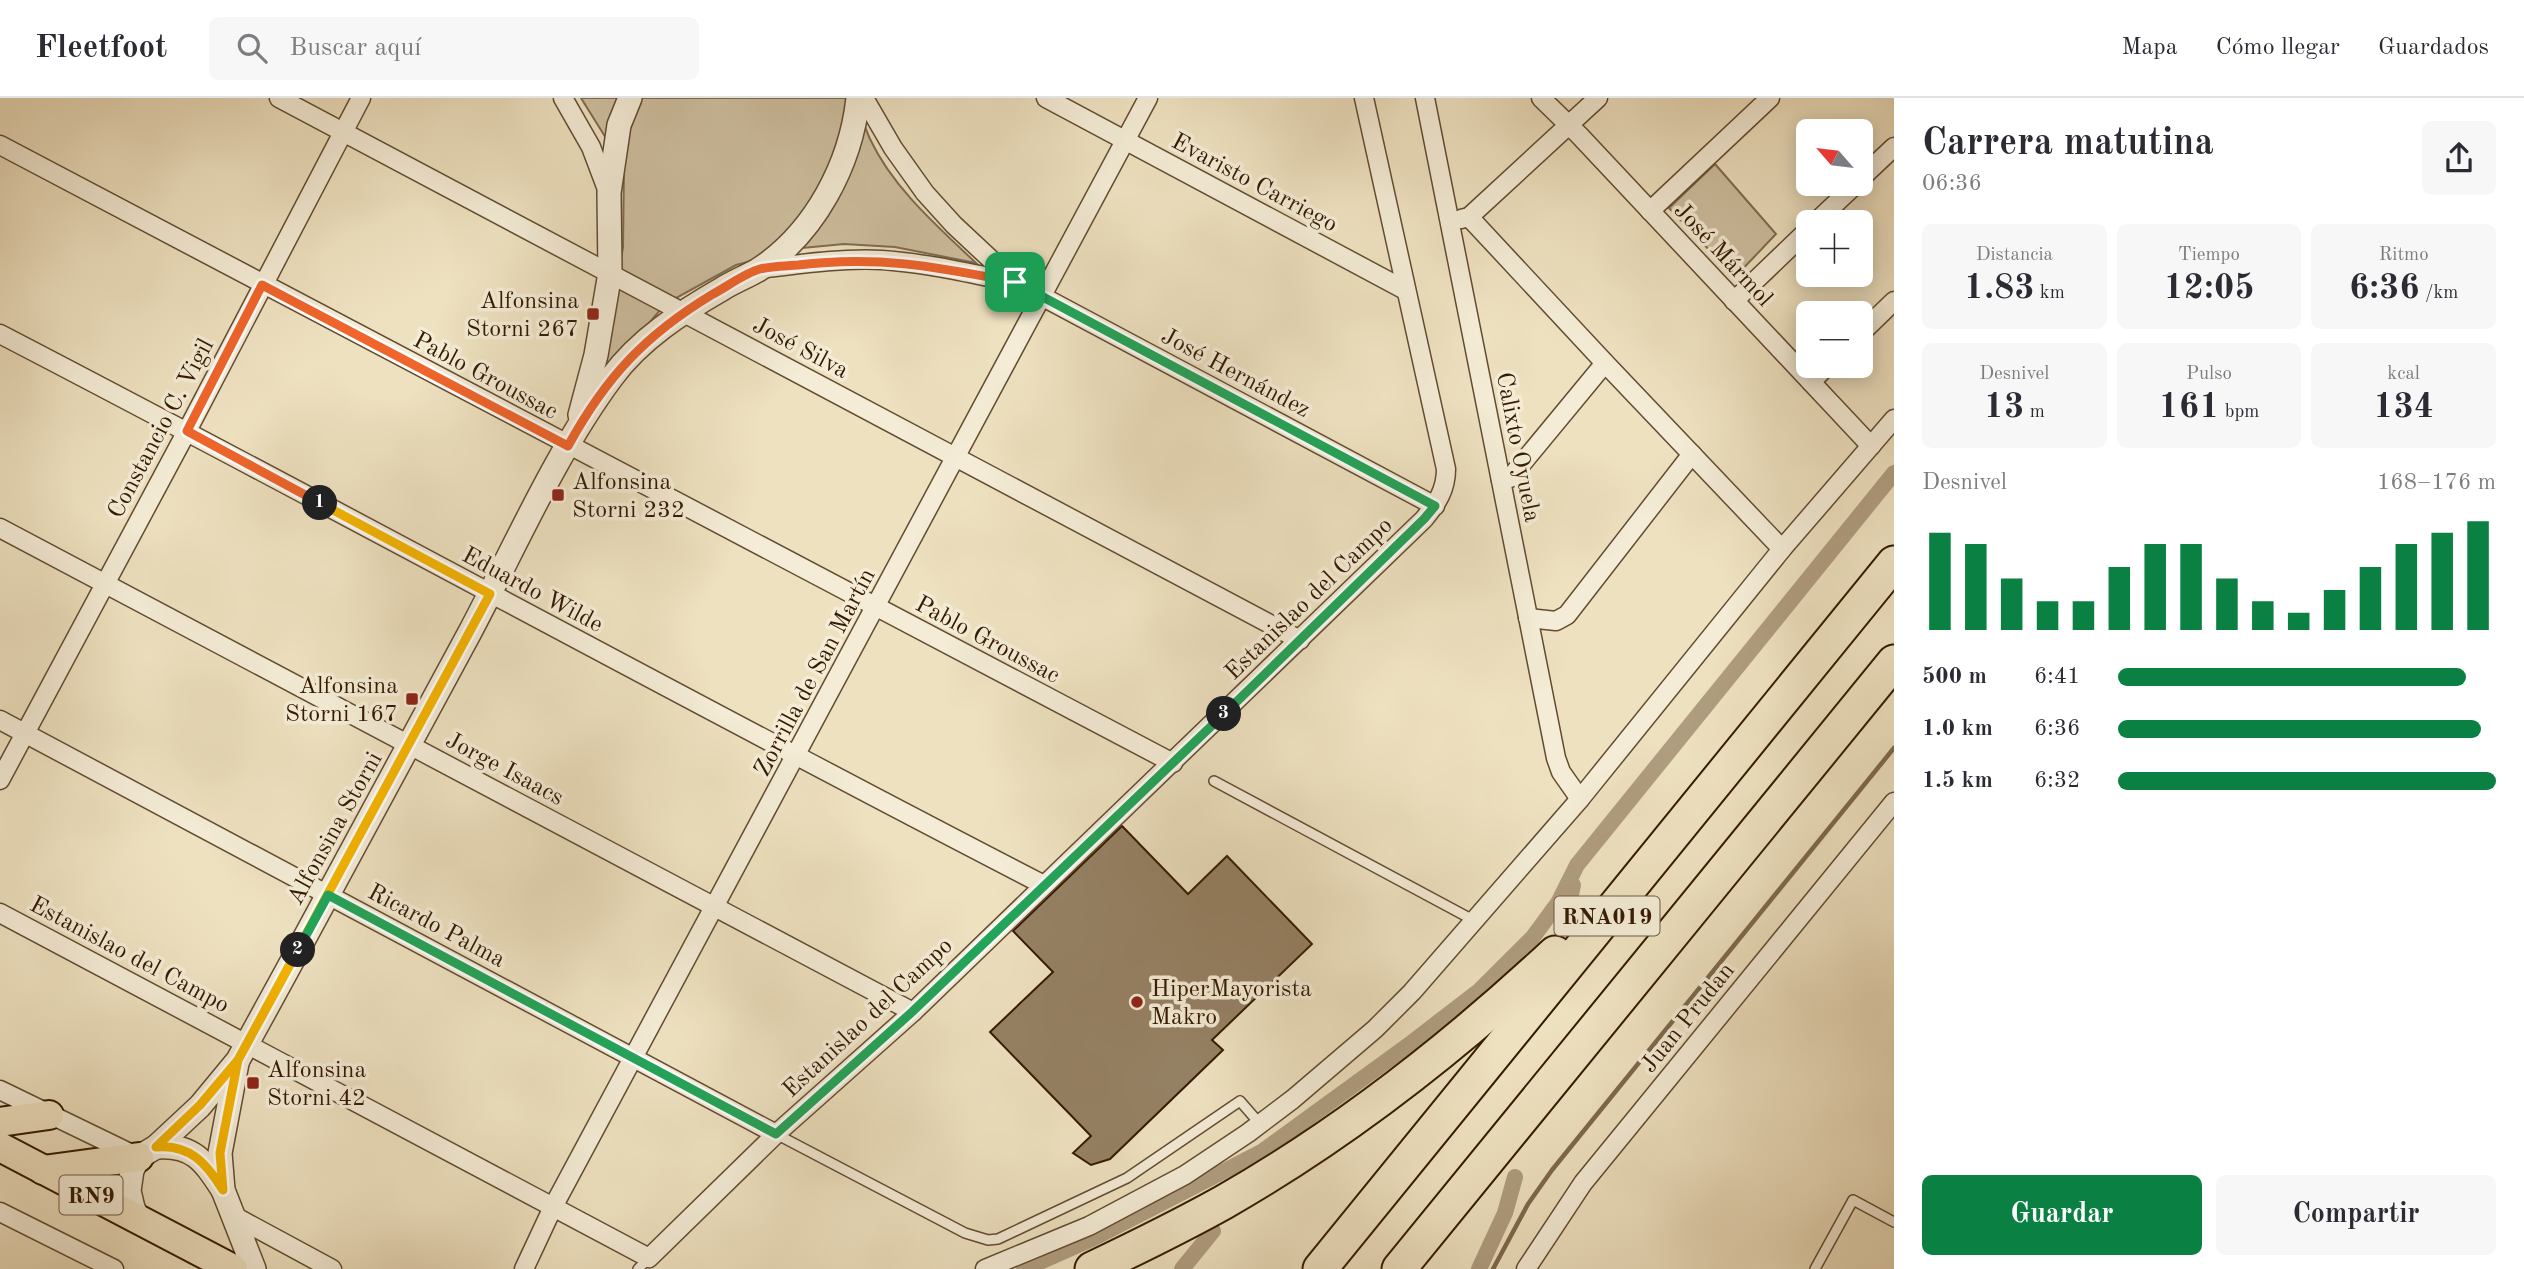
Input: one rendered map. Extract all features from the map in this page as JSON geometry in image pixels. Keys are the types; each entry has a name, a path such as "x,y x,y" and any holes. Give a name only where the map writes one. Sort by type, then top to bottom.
{"highway":[{"name":"RNA019","path":"1320,1269 1894,563"},
{"name":"RNA019","path":"1399,1269 1894,662"},
{"path":"1092,1269 1225,1201 1346,1125 1486,1016 1642,874"},
{"path":"1429,1269 1597,1053 1628,989"}],"main road":[{"path":"0,1122 49,1115"},
{"name":"RN9","path":"0,1147 219,1265"},
{"path":"43,1170 148,1152"}],"street":[{"name":"José Silva","path":"279,98 1300,640"},
{"name":"Constancio C. Vigil","path":"0,780 361,98"},
{"path":"563,98 591,147 609,194"},
{"name":"Alfonsina Storni","path":"571,440 596,355 610,273 609,194 619,125 630,98"},
{"name":"Alfonsina Storni","path":"148,1152 200,1105 242,1052 410,745 571,440 613,375 651,337 684,312 759,269 805,226 827,195 850,146 858,98"},
{"name":"José Hernández","path":"864,98 893,148 925,193 954,225 1015,282 1435,506"},
{"name":"Evaristo Carriego","path":"1045,98 1405,290"},
{"name":"Zorrilla de San Martín","path":"524,1269 554,1208 1148,98"},
{"path":"1364,98 1446,470 1446,486 1435,506"},
{"name":"Calixto Oyuela","path":"1425,98 1556,758 1561,772 1580,799"},
{"name":"José Mármol","path":"1541,98 1871,446"},
{"path":"1451,222 1469,217 1598,98"},
{"path":"1650,211 1770,98"},
{"name":"Pablo Groussac","path":"0,145 262,285 571,440 875,608 1173,763"},
{"path":"1873,167 1894,147"},
{"path":"1829,210 1843,196"},
{"path":"1469,217 1782,549"},
{"path":"1734,301 1796,242"},
{"name":"José Hernández","path":"759,269 826,261 882,260 933,266 1015,282"},
{"path":"1873,321 1894,301"},
{"name":"Eduardo Wilde","path":"0,334 796,757 1044,885"},
{"path":"1501,480 1510,478 1605,363"},
{"path":"1811,382 1815,378"},
{"path":"985,1269 1069,1235 1185,1175 1260,1124 1340,1061 1375,1029 1412,992 1580,799 1782,549 1894,419"},
{"path":"1528,618 1556,621 1567,614 1692,454"},
{"name":"Estanislao del Campo","path":"0,913 242,1052 554,1208 644,1263 776,1134 912,1012 1173,763 1435,506"},
{"name":"Jorge Isaacs","path":"0,528 912,1012"},
{"name":"Ricardo Palma","path":"0,720 776,1134"},
{"name":"Juan Prudan","path":"1526,1269 1583,1183 1894,802"},
{"name":"Alfonsina Storni","path":"242,1052 220,1153 223,1190 254,1269"},
{"path":"0,1090 49,1115 148,1152 177,1147 200,1158 223,1190"},
{"path":"139,1220 132,1208 129,1191 132,1170 148,1152"},
{"path":"0,1212 114,1269"},
{"path":"234,1216 332,1269"}],"lane":[{"path":"1214,781 1475,921"},
{"path":"776,1134 965,1233 988,1240 998,1239 1127,1178 1240,1101 1260,1124"},
{"path":"1815,1269 1853,1200 1894,1222"}],"shaded area":[{"path":"581,98 855,98 870,139 891,174 917,205 976,263 895,247 844,244 802,248 736,265 665,304 596,387 623,248 624,167"},
{"path":"1715,164 1776,234 1735,277 1669,208"}],"building":[{"name":"HiperMayorista Makro","path":"1122,826 1188,894 1227,856 1312,944 1212,1040 1223,1050 1110,1159 1091,1165 1073,1153 1091,1136 990,1032 1053,972 1013,931"}],"waterway":[{"path":"1024,1269 1094,1238 1263,1151 1480,990 1533,937 1558,903 1577,865 1894,473"},
{"path":"1493,1269 1528,1204 1552,1170 1894,748"},
{"path":"1566,918 1573,885"},
{"path":"1479,1269 1505,1213 1515,1177"},
{"path":"1182,1269 1213,1231"}],"place":[{"name":"Alfonsina Storni 267","path":"593,314"},
{"name":"Alfonsina Storni 232","path":"558,495"},
{"name":"Alfonsina Storni 167","path":"412,699"},
{"name":"HiperMayorista Makro","path":"1137,1002"},
{"name":"Alfonsina Storni 42","path":"253,1083"}],"route":[{"path":"1015,282 933,266 882,260 826,261 759,269 684,312 651,337 613,375 568,446 262,285 187,431 490,594 238,1060 200,1105 156,1147 177,1147 200,1158 223,1190 220,1153 238,1060 328,895 776,1134 912,1012 1173,763 1435,506 1015,282"}]}
